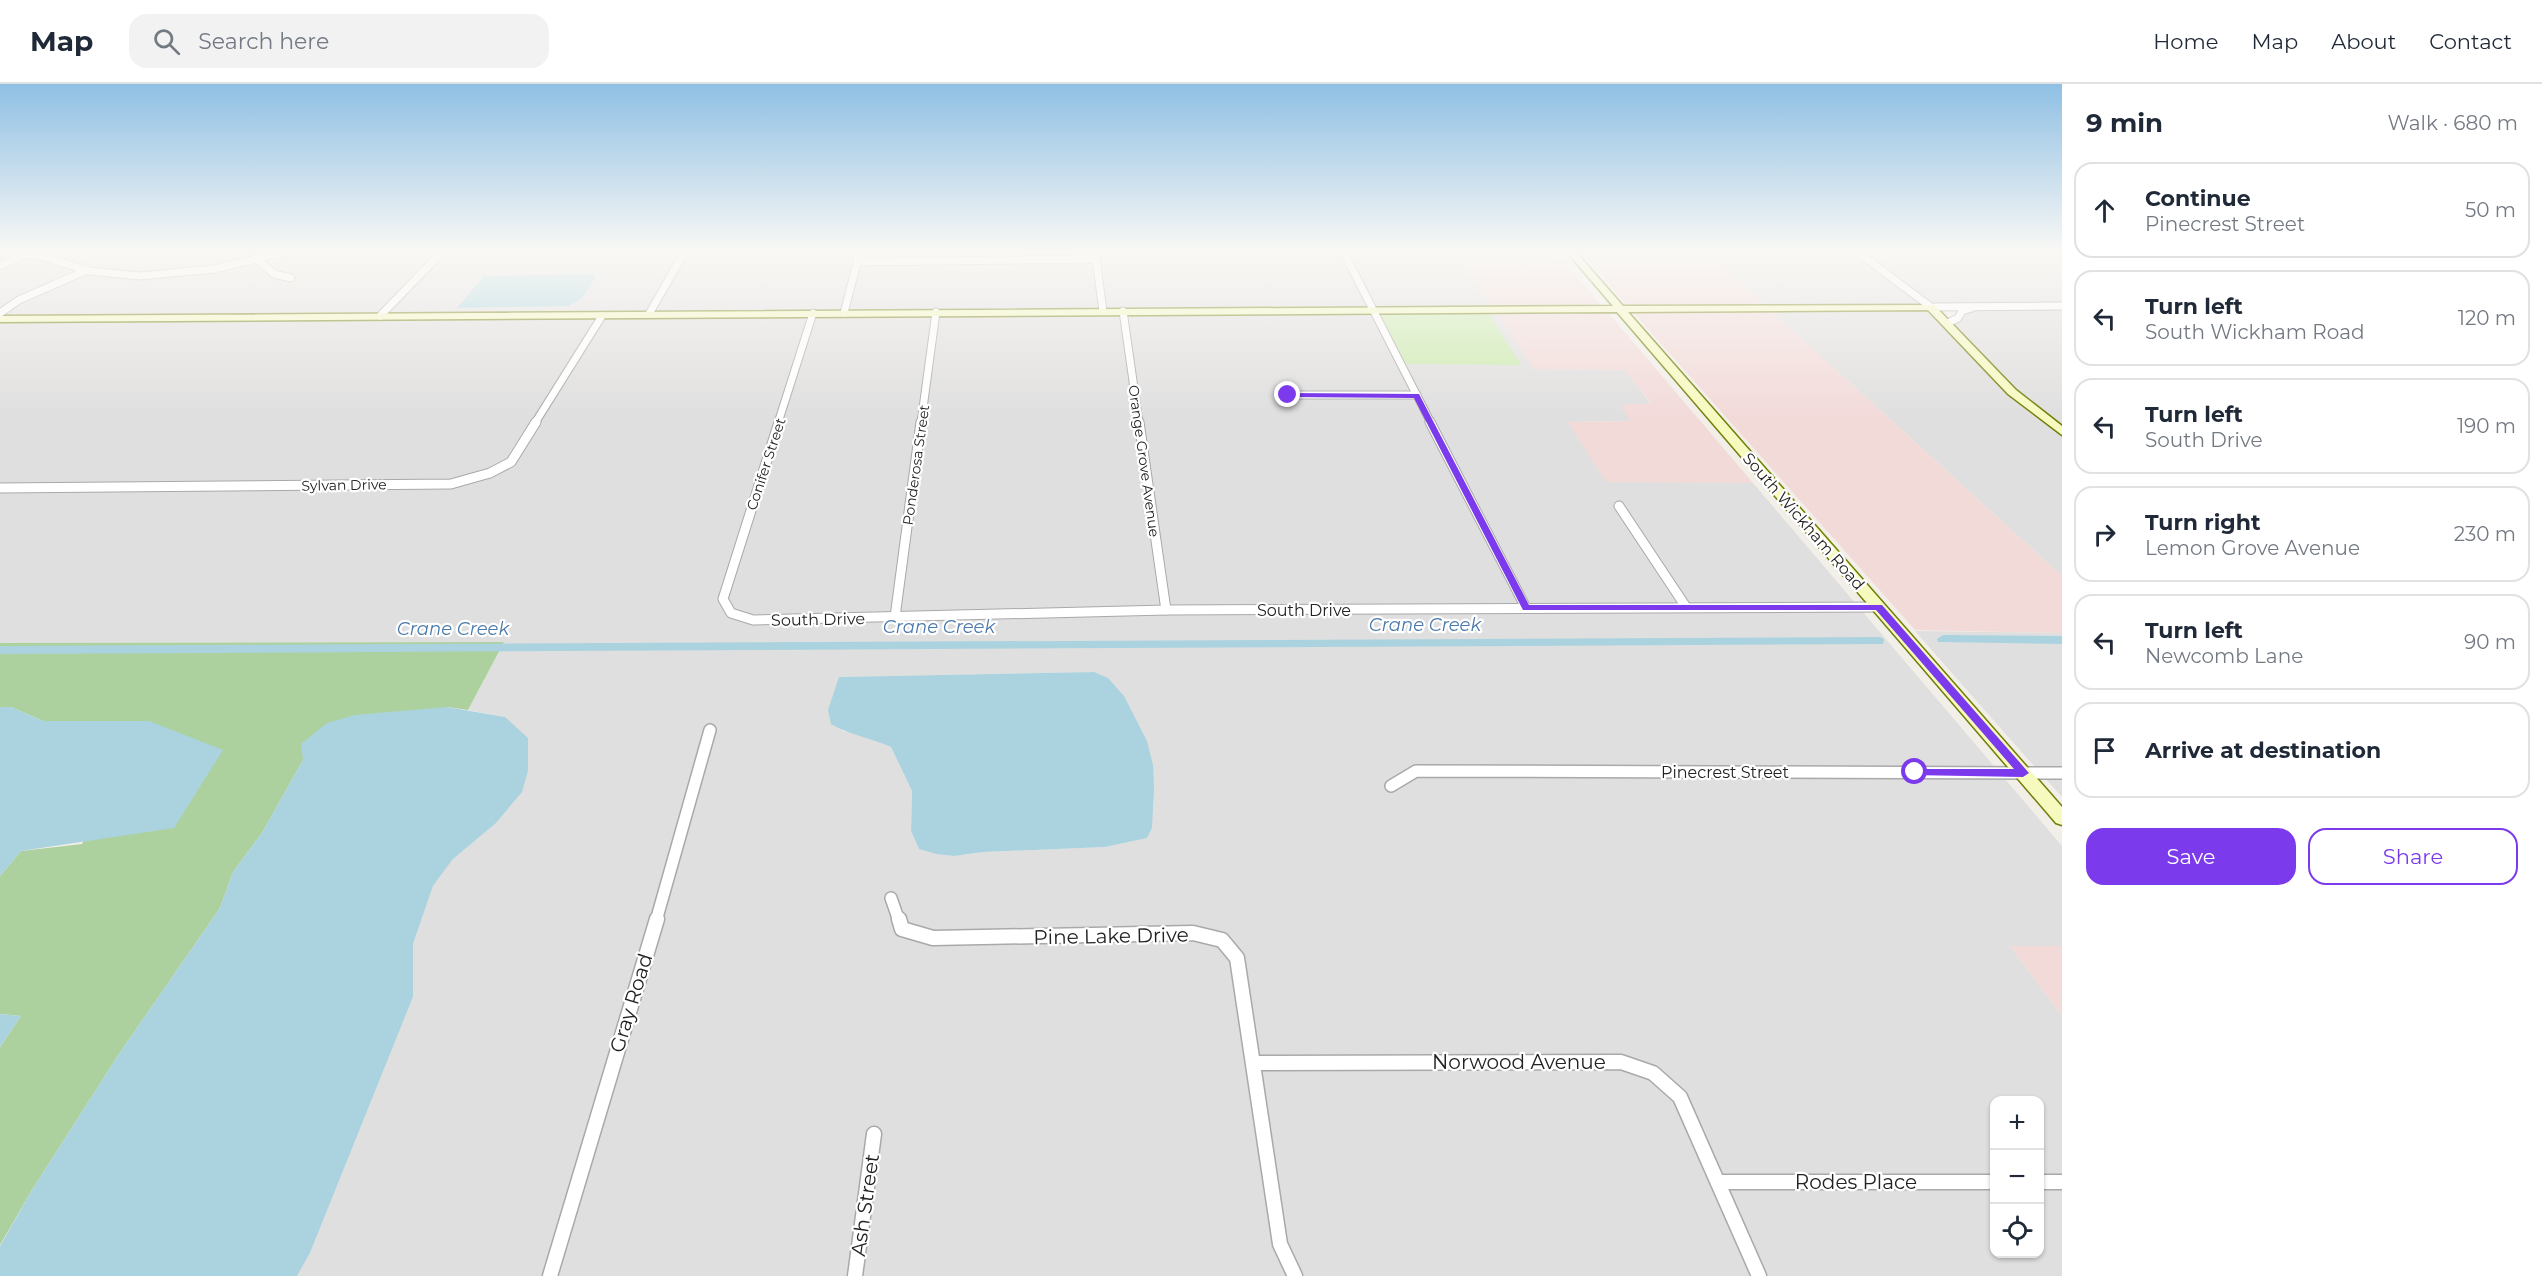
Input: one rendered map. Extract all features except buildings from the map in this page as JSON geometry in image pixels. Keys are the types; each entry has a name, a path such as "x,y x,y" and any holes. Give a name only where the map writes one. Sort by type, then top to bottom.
{"street":[{"path":"380,316 389,307"},
{"path":"649,314 653,307"},
{"path":"844,313 846,307"},
{"path":"1102,307 1103,311"},
{"path":"1371,307 1526,608"},
{"path":"1930,307 2012,392 2061,431"},
{"path":"1948,324 1958,318 1962,311 1976,307"},
{"path":"0,319 2008,307"},
{"name":"South Wickham Road","path":"1620,308 2062,818"},
{"name":"Orange Grove Avenue","path":"1123,311 1166,610"},
{"name":"Ponderosa Street","path":"895,617 936,312"},
{"name":"Conifer Street","path":"731,613 723,599 813,313"},
{"name":"Sylvan Drive","path":"0,488 451,484 481,478 511,462 602,316"},
{"path":"1288,395 1417,395"},
{"path":"1619,506 1686,607"},
{"name":"South Drive","path":"731,613 753,620 1166,610 1879,607"},
{"name":"Gray Road","path":"550,1276 656,922 710,730"},
{"name":"Pinecrest Street","path":"1391,786 1416,771 2062,773"},
{"name":"Pine Lake Drive","path":"891,898 902,929 933,938 1193,933 1222,940 1237,958 1280,1244 1295,1276"},
{"name":"Norwood Avenue","path":"1254,1063 1621,1062 1653,1073 1680,1096 1759,1276"},
{"name":"Ash Street","path":"855,1276 874,1134"},
{"name":"Rodes Place","path":"1718,1182 1990,1182"},
{"path":"2044,1182 2062,1182"}],"shaded area":[{"path":"0,307 648,307 645,312 0,317"},
{"path":"657,307 1492,307 654,312"},
{"path":"2062,308 2062,428 2017,393 1954,325 1963,320 1967,313 1980,309"},
{"path":"1769,309 1928,309 2006,392 2062,436 2062,576"},
{"path":"1769,309 2062,576 2062,633 1915,630 1631,310"},
{"path":"1606,310 1753,483 1606,482 1568,422 1630,421 1621,405 1651,403 1624,370 1534,369 1496,311"},
{"path":"1496,311 1534,369 1625,370 1651,404 1622,405 1631,421 1568,422 1606,481 1753,483 2062,846 2062,946 2010,946 2062,1016 2062,1276 297,1276 310,1253 413,997 413,944 433,886 453,859 495,824 505,717 468,710 504,642 0,643 0,321","holes":["1094,672 1152,809 1152,828 1147,838 1105,847 983,852 954,856 919,849 911,831 912,791 891,747 867,736 842,731 840,677"]},
{"path":"1915,631 2062,633 2062,797 2010,739"},
{"path":"2010,946 2062,946 2062,1016"}],"green space":[{"path":"1488,312 1521,365 1406,364 1380,315 1383,313"},
{"path":"504,642 468,710 447,707 303,760 262,833 233,872 220,908 119,1054 32,1190 0,1245 0,1047 21,1016 0,1014 0,876 21,851 82,844 149,721 43,721 11,707 0,707 0,643"}],"water":[{"path":"458,307 533,307 457,308"},
{"path":"1094,672 1108,678 1124,696 1147,741 1153,765 1152,828 1147,838 1105,847 983,852 954,856 919,849 911,831 912,791 891,747 831,724 828,710 839,677"},
{"path":"0,707 11,707 43,721 149,721 223,750 174,828 21,851 0,876"},
{"path":"447,707 505,717 528,738 528,771 522,792 495,824 453,859 433,886 413,944 413,997 310,1253 297,1276 0,1276 0,1246 32,1190 119,1054 220,908 233,872 262,833 303,760 301,744 327,723 355,715"},
{"path":"0,1014 21,1016 0,1047"}],"waterway":[{"name":"Crane Creek","path":"1943,639 2062,640"},
{"name":"Crane Creek","path":"0,650 1878,641"}],"route":[{"path":"1288,395 1417,395 1526,608 1879,607 2023,773 1915,772"}]}
